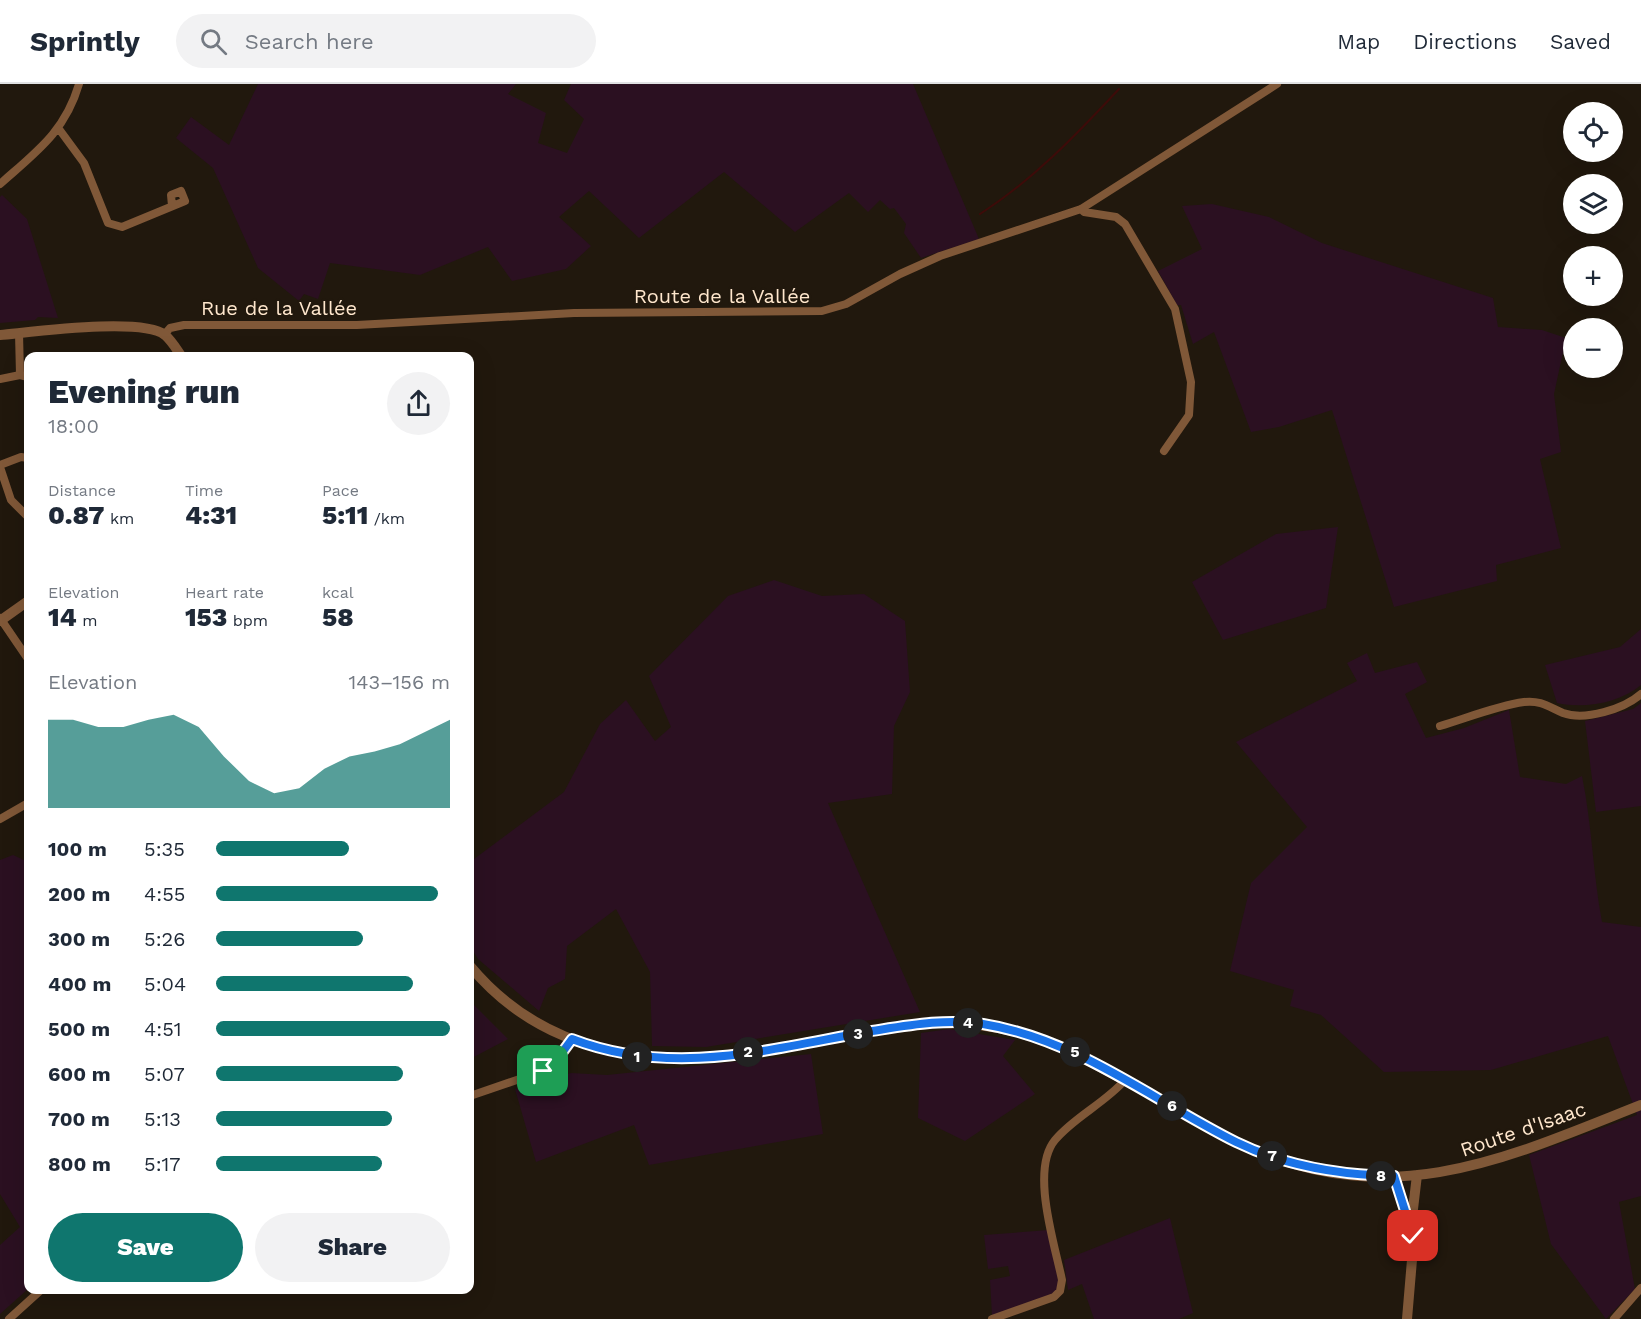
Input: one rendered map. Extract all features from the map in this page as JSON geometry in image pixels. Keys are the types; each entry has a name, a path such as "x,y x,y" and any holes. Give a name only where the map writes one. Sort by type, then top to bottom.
{"street":[{"path":"0,184 44,146 59,129 72,105 79,84"},
{"name":"Route de la Vallée","path":"398,323 574,313 822,311 846,304 900,273 940,256 1081,209 1277,84"},
{"path":"59,129 84,163 108,223 122,227 172,206"},
{"path":"1081,209 1084,212 1107,215 1125,224 1175,309 1191,382 1192,404 1183,427 1164,451"},
{"name":"Rue de la Vallée","path":"164,334 170,328 184,325 398,323"},
{"path":"0,335 126,326 147,328 164,334 178,352"},
{"path":"0,379 24,376 19,333"},
{"path":"24,459 0,466 11,500 24,513"},
{"path":"24,604 1,620 24,653"},
{"path":"1440,726 1523,702 1546,704 1565,714 1578,716 1620,706 1633,701 1641,694"},
{"path":"0,819 24,805"},
{"name":"Route d'Isaac","path":"474,970 514,1007 553,1031 611,1053 678,1060 758,1051 914,1024 966,1023 1009,1029 1054,1042 1236,1142 1281,1160 1343,1173 1394,1176 1457,1171 1499,1160 1641,1105"},
{"path":"474,1095 543,1071 553,1065 572,1039"},
{"path":"992,1319 1053,1297 1060,1291 1062,1280 1044,1191 1046,1162 1055,1139 1125,1080"},
{"path":"1407,1319 1413,1248 1411,1226 1417,1175"},
{"path":"1394,1176 1411,1226"},
{"path":"1614,1319 1641,1288"},
{"path":"9,1319 37,1294"}],"shaded area":[{"path":"258,84 516,84 508,94 546,113 538,143 567,153 584,119 564,100 571,84 913,84 979,239 921,258 904,233 906,224 894,208 890,209 880,200 868,212 849,193 795,232 724,172 639,238 589,191 559,217 591,246 566,269 512,281 488,247 420,275 330,263 318,299 304,294 299,301 258,268 213,168 176,138 191,117 229,145"},
{"path":"2,195 27,219 58,318 38,317 35,320 0,323 0,197"},
{"path":"1212,204 1269,217 1322,243 1493,298 1498,327 1542,330 1563,337 1563,352 1554,394 1561,452 1540,459 1561,548 1496,565 1497,581 1394,607 1332,410 1279,427 1251,432 1214,332 1193,344 1181,305 1177,305 1158,271 1202,249 1182,206"},
{"path":"1338,527 1326,608 1223,640 1192,582 1276,534"},
{"path":"774,580 822,596 864,594 905,621 910,692 894,726 892,794 828,803 920,1012 706,1047 652,1046 650,972 616,909 567,946 565,979 548,988 539,1011 478,959 474,952 474,859 564,792 600,724 626,700 655,741 671,727 649,676 728,596"},
{"path":"1641,629 1641,685 1623,696 1601,703 1568,705 1557,703 1545,665 1620,647"},
{"path":"1367,653 1375,673 1417,662 1427,682 1405,694 1426,738 1464,728 1509,710 1520,777 1566,784 1582,776 1602,922 1641,927 1641,1196 1619,1202 1635,1289 1606,1319 1551,1244 1529,1155 1637,1115 1608,1036 1491,1070 1384,1072 1321,1015 1290,1006 1294,990 1230,971 1251,883 1307,827 1236,742 1357,681 1347,663"},
{"path":"1641,703 1641,806 1596,812 1585,721 1633,709"},
{"path":"13,855 24,860 24,1293 0,1314 0,1245 20,1227 0,1194 0,860"},
{"path":"474,1005 508,1039 474,1057"},
{"path":"949,1029 1015,1040 1003,1056 1035,1094 965,1141 918,1118 921,1033"},
{"path":"811,1054 823,1134 649,1165 634,1125 536,1162 515,1089 571,1073 607,1075"},
{"path":"1170,1218 1193,1313 1179,1319 1094,1319 1082,1284 1068,1290 1064,1260"},
{"path":"1049,1230 1059,1286 1054,1293 992,1316 990,1280 1010,1276 1008,1266 988,1269 984,1235"}],"waterway":[{"path":"980,214 1036,172 1119,89"}],"route":[{"path":"543,1071 553,1065 572,1039 611,1053 678,1060 758,1051 914,1024 966,1023 1009,1029 1054,1042 1236,1142 1281,1160 1327,1171 1394,1176 1413,1236"}]}
